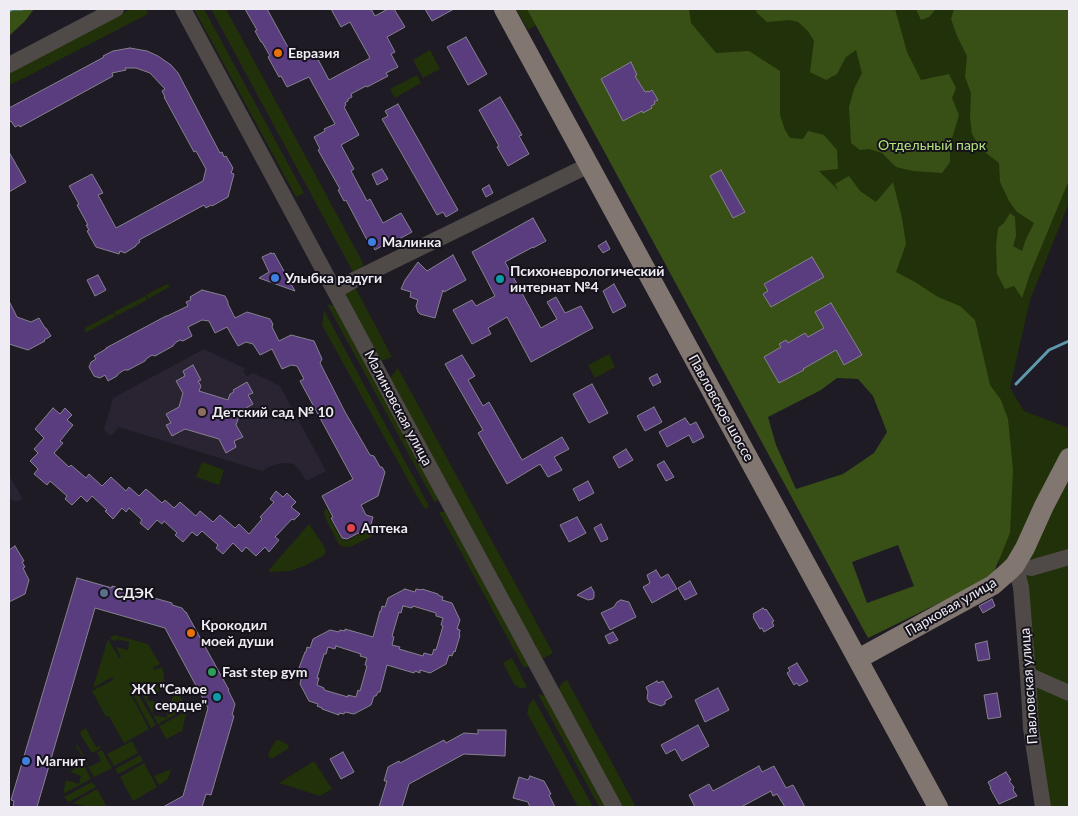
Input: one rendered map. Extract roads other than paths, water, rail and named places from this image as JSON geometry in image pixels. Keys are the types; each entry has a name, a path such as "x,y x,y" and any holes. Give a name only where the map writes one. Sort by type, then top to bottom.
{"main road":[{"name":"Павловское шоссе","path":"504,9 938,807"},
{"name":"Парковая улица","path":"858,660 993,585 1002,578 1015,565 1025,548 1069,458"}],"street":[{"path":"9,65 116,9"},
{"name":"Малиновская улица","path":"183,9 614,807"},
{"path":"335,291 589,165"},
{"path":"1015,565 1032,568 1069,557"},
{"name":"Павловская улица","path":"1015,565 1021,587 1031,728 1043,807"},
{"path":"1028,675 1069,693"}],"waterway":[{"path":"9,11 22,9"},
{"path":"1016,384 1049,350 1069,341"}],"place":[{"name":"Евразия","path":"278,53"},
{"name":"Малинка","path":"372,242"},
{"name":"Улыбка радуги","path":"275,278"},
{"name":"Психоневрологический интернат №4","path":"500,279"},
{"name":"Детский сад № 10","path":"202,412"},
{"name":"Аптека","path":"351,528"},
{"name":"СДЭК","path":"104,593"},
{"name":"Крокодил моей души","path":"191,633"},
{"name":"Fast step gym","path":"212,672"},
{"name":"ЖК \"Самое сердце\"","path":"217,697"},
{"name":"Магнит","path":"26,761"}],"park label":[{"name":"Отдельный парк","path":"932,145"}]}
